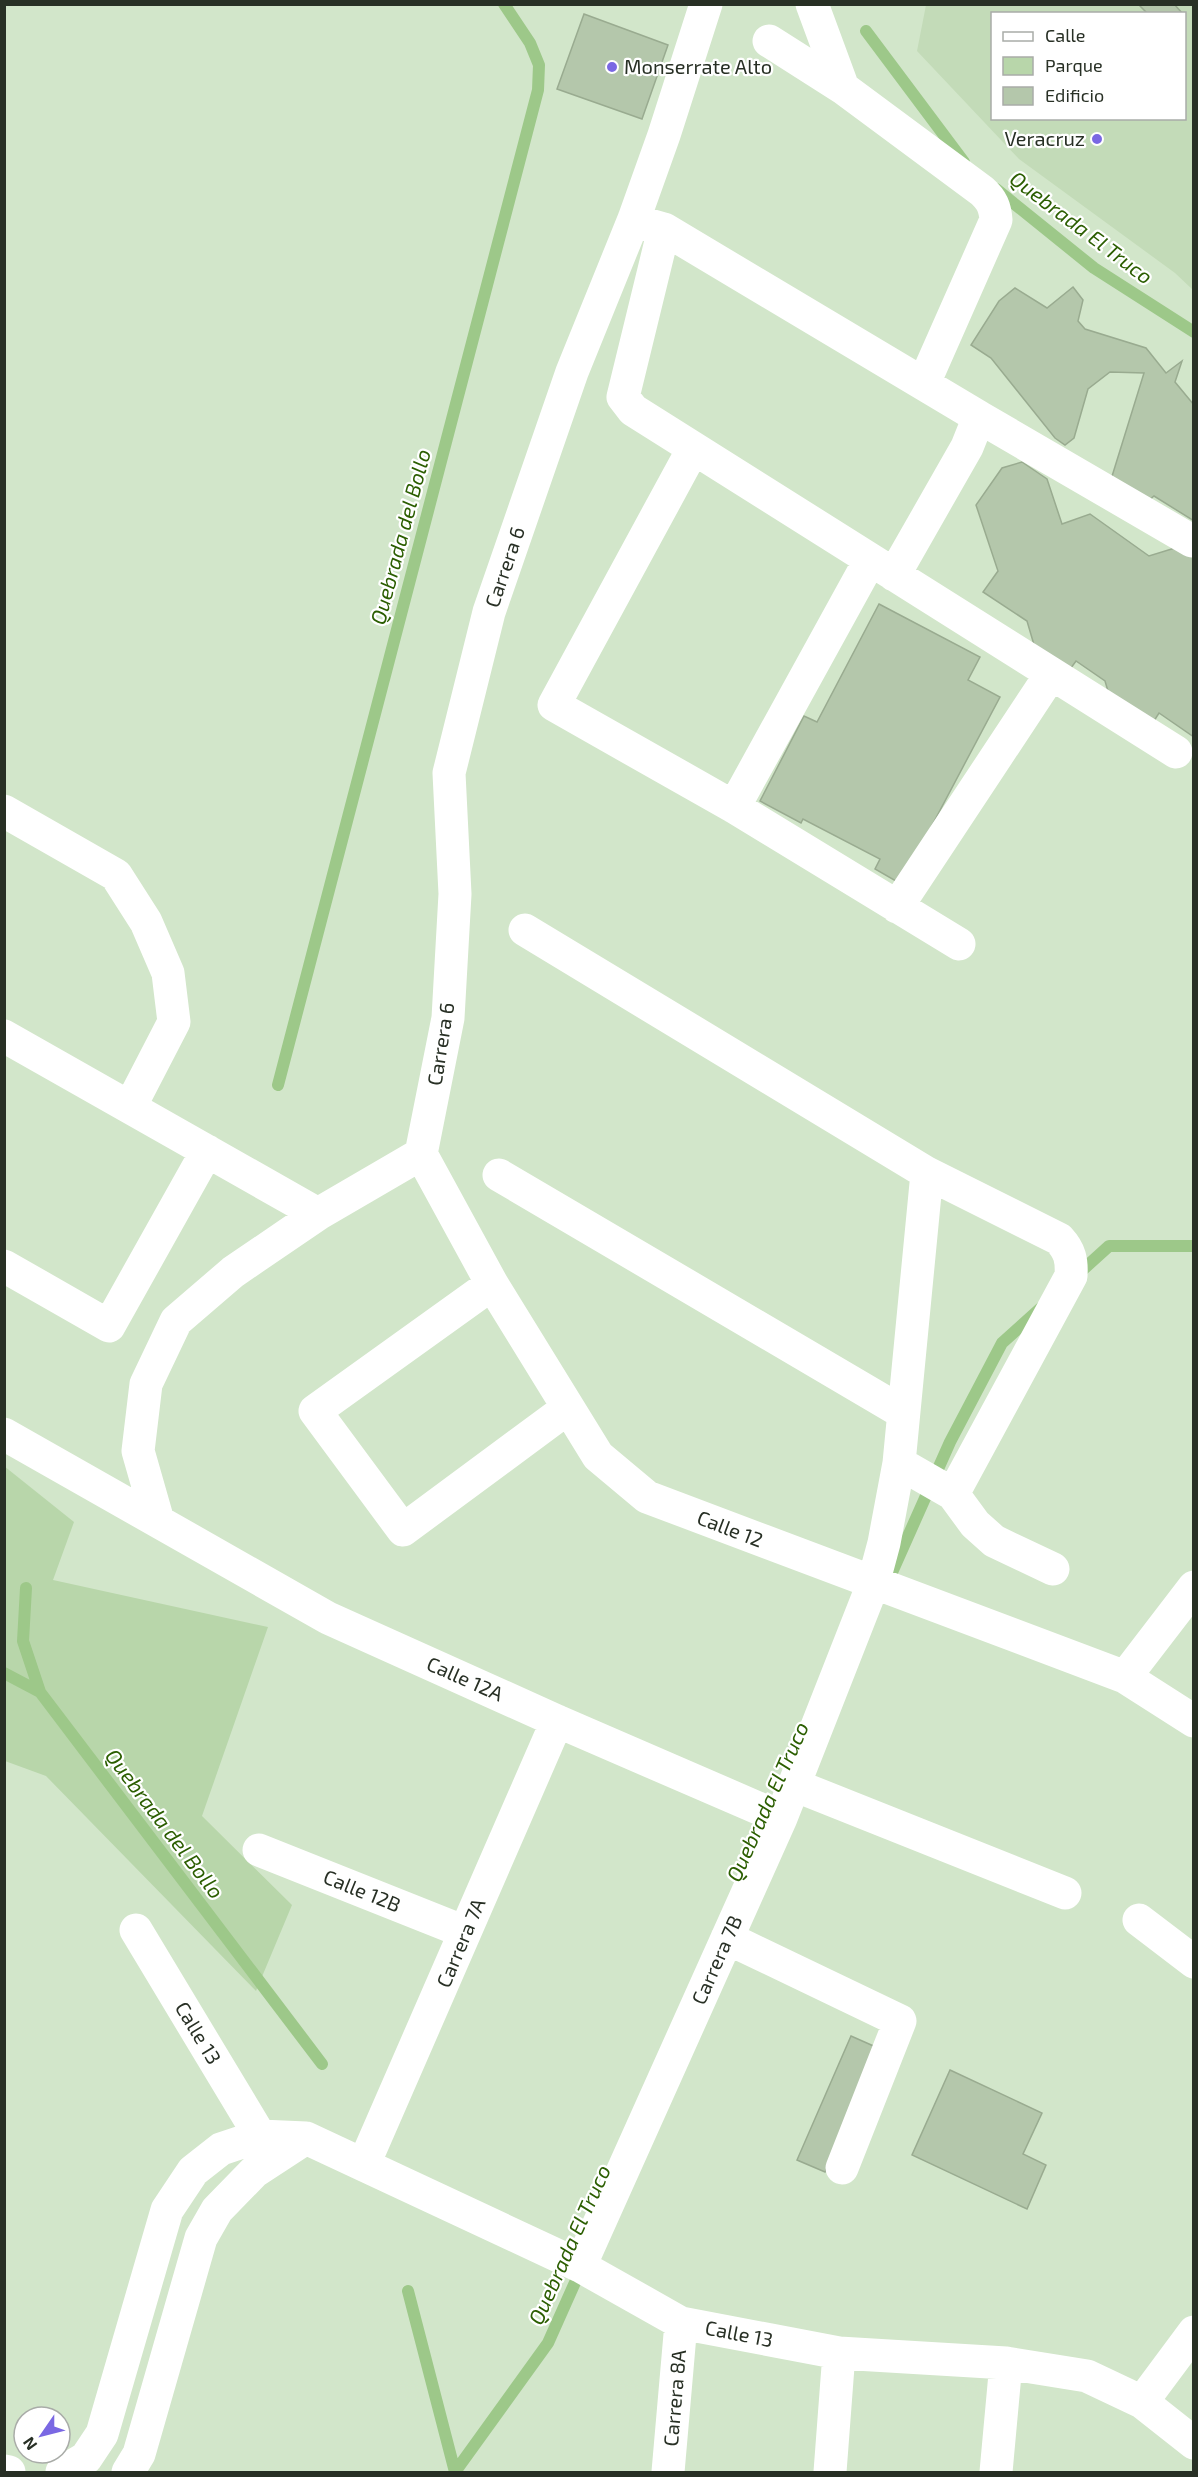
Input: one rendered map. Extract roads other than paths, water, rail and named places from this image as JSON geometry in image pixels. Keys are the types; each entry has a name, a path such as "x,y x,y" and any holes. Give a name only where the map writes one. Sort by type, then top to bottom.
{"street":[{"name":"Carrera 6","path":"421,1154 448,1018 455,894 449,773 489,612 572,372 634,219 664,135 706,4"},
{"path":"812,4 843,88"},
{"path":"769,41 843,88 982,191 990,198 995,208 996,220 924,383"},
{"path":"634,219 664,229 1192,541"},
{"path":"664,229 623,397 633,410 1176,752"},
{"path":"734,807 882,568 967,447 979,417"},
{"path":"693,449 554,705 734,807 959,944"},
{"path":"897,907 1051,674"},
{"path":"4,811 116,875 146,922 168,973 174,1022 130,1107"},
{"path":"525,930 927,1173 1059,1239 1068,1249 1072,1260 1071,1276 953,1494"},
{"path":"4,1036 318,1214"},
{"path":"4,1266 109,1326 207,1151"},
{"path":"158,1521 138,1451 146,1384 176,1321 233,1272 318,1214 421,1154"},
{"name":"Calle 12","path":"421,1154 492,1284 598,1456 647,1497 1125,1677 1194,1721"},
{"name":"Carrera 7B","path":"580,2266 781,1818 873,1584 884,1542 898,1462 927,1173"},
{"path":"499,1175 902,1412"},
{"path":"492,1284 315,1411 403,1530 568,1408"},
{"name":"Calle 12A","path":"4,1434 328,1618 781,1818"},
{"path":"898,1462 953,1494 975,1524 994,1540 1053,1569"},
{"path":"1125,1677 1194,1587"},
{"name":"Carrera 7A","path":"364,2164 557,1721"},
{"path":"794,1785 1065,1893"},
{"name":"Calle 12B","path":"259,1850 465,1932"},
{"path":"1139,1920 1194,1962"},
{"name":"Calle 13","path":"136,1930 260,2136"},
{"path":"727,1938 900,2021 842,2168"},
{"path":"62,2472 86,2458 102,2434 167,2210 193,2172 221,2149 260,2136 306,2138"},
{"path":"128,2472 139,2454 201,2238 217,2210 254,2172 306,2138"},
{"name":"Calle 13","path":"306,2138 580,2266 681,2323 839,2353 1006,2363 1087,2376 1142,2402 1194,2443"},
{"name":"Carrera 8A","path":"668,2472 681,2323"},
{"path":"1142,2402 1194,2332"},
{"path":"830,2472 839,2353"},
{"path":"996,2472 1006,2363"},
{"path":"4,2471 9,2472"}],"waterway":[{"name":"Quebrada del Bollo","path":"278,1085 538,90 539,65 530,43 504,4"},
{"name":"Quebrada El Truco","path":"866,31 964,162"},
{"name":"Quebrada El Truco","path":"996,189 1094,268 1194,332"},
{"name":"Quebrada El Truco","path":"1077,1275 1109,1246 1194,1246"},
{"name":"Quebrada El Truco","path":"889,1579 950,1442 1002,1343 1042,1307"},
{"name":"Quebrada del Bollo","path":"26,1588 23,1641 40,1692 322,2064"},
{"path":"4,1673 40,1692"},
{"name":"Quebrada El Truco","path":"455,2472 548,2343 581,2269"},
{"name":"Quebrada del Bollo","path":"408,2291 455,2472"}],"place":[{"name":"Monserrate Alto","path":"612,67"},
{"name":"Veracruz","path":"1097,139"}]}
